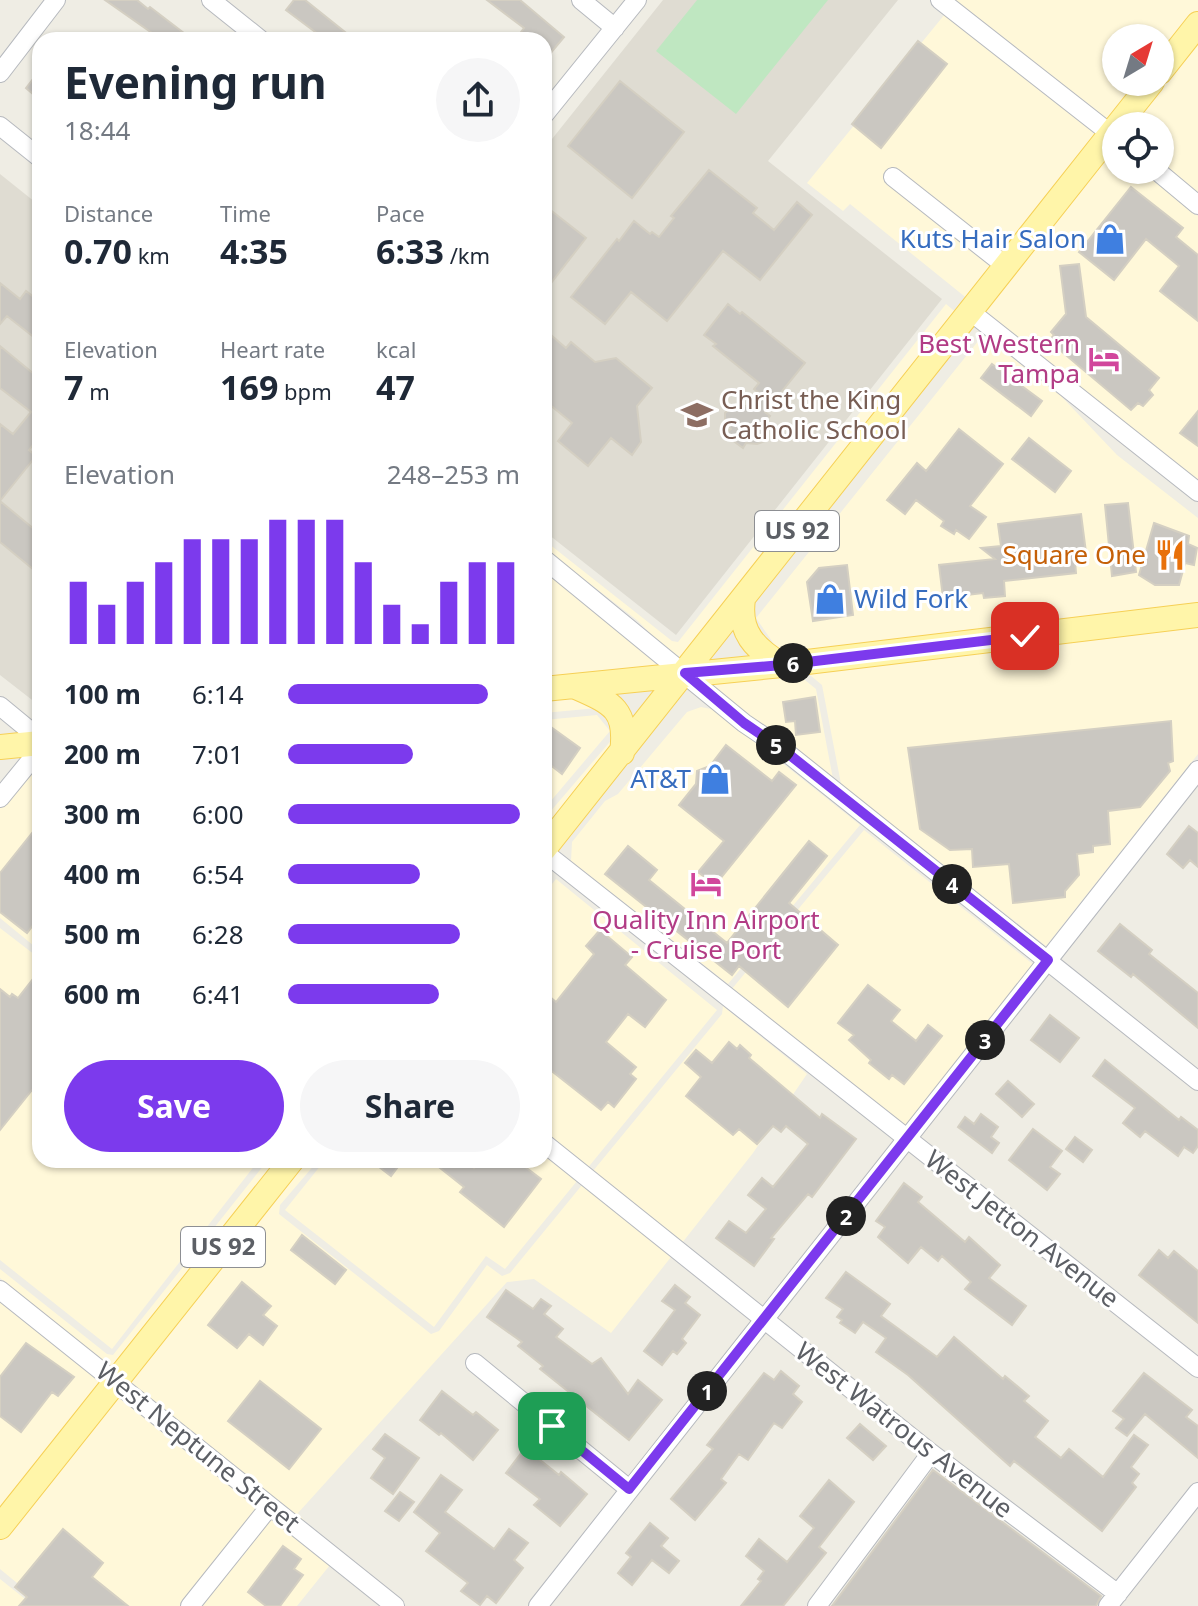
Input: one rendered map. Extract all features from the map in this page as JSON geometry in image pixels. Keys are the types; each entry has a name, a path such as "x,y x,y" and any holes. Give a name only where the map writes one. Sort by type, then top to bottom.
{"main road":[{"path":"1174,54 1198,24"},
{"name":"US 92","path":"1129,112 1141,96"},
{"name":"US 92","path":"552,840 1102,147"},
{"path":"743,599 740,614 750,641 782,665"},
{"path":"552,688 782,665 1198,615"},
{"path":"574,686 608,702 617,710 625,733 622,753"},
{"path":"0,747 32,744"},
{"name":"US 92","path":"0,1527 286,1168"}],"street":[{"path":"0,73 56,0"},
{"path":"211,0 251,32"},
{"path":"581,0 615,28"},
{"path":"552,105 637,0"},
{"path":"940,0 1102,121"},
{"path":"0,126 32,152"},
{"path":"893,177 1007,267"},
{"path":"1173,184 1198,205"},
{"path":"971,312 1198,492"},
{"path":"552,565 744,723 781,748 1198,1081"},
{"path":"0,706 32,736"},
{"path":"0,798 32,754"},
{"path":"538,1606 1196,776"},
{"name":"West Jetton Avenue","path":"552,856 1198,1368"},
{"name":"West Watrous Avenue","path":"552,1149 1113,1600"},
{"name":"West Neptune Street","path":"0,1290 395,1606"},
{"path":"475,1363 629,1489"},
{"path":"817,1606 931,1453"},
{"path":"1113,1600 1198,1492"},
{"path":"190,1606 270,1506"}],"shaded area":[{"name":"Christ the King Catholic School","path":"663,0 898,0 768,161 942,299 676,635 552,537 552,139"},
{"path":"955,0 1198,0 1198,12 1174,42 1174,24 1102,24 1102,96 1131,96 1118,112 1102,112 1102,116"},
{"path":"945,14 1099,136 969,300 850,204 843,211 807,183"},
{"path":"1198,37 1198,193 1174,174 1174,112 1138,112 1151,96 1174,96 1174,67"},
{"path":"1102,157 1102,184 1159,184 1198,216 1198,481 981,310"},
{"path":"0,174 32,200 32,700 0,675"},
{"path":"946,304 958,314 681,665 638,621 552,554 552,546 672,641 678,642"},
{"path":"983,335 1061,396 1117,455 1198,518 1198,754 1046,946 841,784 822,685 776,647 756,618"},
{"path":"552,577 632,639 663,671 552,681"},
{"path":"795,672 816,689 834,784 703,682"},
{"path":"572,696 597,708 552,712 552,698"},
{"name":"Quality Inn Airport - Cruise Port","path":"701,707 716,710 860,825 728,984 571,861 572,842 605,801 618,794 687,712"},
{"path":"597,715 610,731 552,800 552,719"},
{"path":"614,737 614,749 552,826 552,810"},
{"path":"32,765 32,944 0,918 0,807"},
{"path":"864,830 1034,965 905,1129 731,990"},
{"path":"556,879 717,1010 505,1269 486,1256 434,1327 285,1210 319,1168 552,1168 552,884"},
{"path":"0,928 32,953 32,1168 253,1168 112,1349 0,1260"},
{"path":"723,1006 807,1074 753,1153 682,1243 593,1171 722,1014"},
{"path":"262,1168 276,1168 115,1370 0,1278 0,1269 107,1354 113,1355"},
{"path":"296,1168 312,1168 280,1205 279,1214 431,1334 439,1331 487,1265 502,1276 510,1273 582,1185 671,1257 611,1333 534,1279 507,1282 298,1513 307,1524 127,1380"},
{"path":"0,1301 105,1384 0,1514"},
{"path":"117,1393 259,1508 180,1606 45,1606 0,1569 0,1539"},
{"path":"271,1517 330,1565 297,1606 199,1606"},
{"path":"0,1579 34,1606 0,1606"}],"green space":[{"path":"697,0 828,0 736,114 656,51"}],"building":[{"path":"105,0 137,0 183,32 151,32"},
{"path":"294,0 305,0 345,32 315,32 286,10"},
{"path":"487,0 520,0 564,37 552,51 552,32 521,32 524,28"},
{"path":"918,41 947,64 881,148 852,124"},
{"path":"620,81 684,132 632,198 568,146"},
{"path":"709,170 757,208 753,213 774,230 797,202 812,215 760,280 723,251 667,321 631,292 605,324 571,297 634,221 659,237 674,218 671,216"},
{"path":"1131,187 1183,228 1176,237 1198,255 1198,321 1160,291 1179,266 1146,239 1114,280 1079,252"},
{"path":"552,211 586,238 552,282"},
{"name":"Best Western Tampa","path":"1079,264 1086,317 1159,378 1149,390 1153,395 1143,406 1138,403 1131,410 1049,341 1054,335 1051,332 1066,314 1060,266"},
{"path":"0,283 20,299 26,291 32,296 32,336 7,316 0,324"},
{"path":"728,304 805,363 765,412 770,416 765,422 768,436 765,441 746,443 743,448 724,434 731,429 725,413 733,406 747,406 759,393 754,389 759,383 704,335"},
{"path":"552,336 566,348 571,342 595,362 616,358 652,388 637,406 641,442 632,455 611,438 588,466 558,441 572,423 552,407"},
{"path":"0,346 32,372 32,446 29,450 32,461 0,501 0,424 13,434 31,412 0,388"},
{"path":"992,364 1042,401 1031,416 981,378"},
{"path":"1198,411 1198,446 1180,433"},
{"path":"959,429 1003,464 970,506 986,517 969,539 956,530 954,534 941,526 944,521 916,500 905,514 887,500 917,463 926,471"},
{"path":"1029,438 1071,471 1055,492 1012,459"},
{"path":"0,501 32,527 32,568 0,542"},
{"path":"1128,503 1136,572 1112,576 1105,505"},
{"path":"1081,514 1087,560 1075,561 1076,573 1004,581 1005,596 984,598 983,593 943,598 939,565 995,559 981,548 1001,546 998,524"},
{"name":"Square One","path":"1154,523 1189,536 1188,544 1197,548 1194,565 1185,563 1179,585 1155,585 1139,575"},
{"name":"Wild Fork","path":"847,565 853,615 813,621 807,582 819,568"},
{"path":"815,697 820,732 796,735 795,721 786,722 783,702"},
{"path":"1171,721 1173,761 1168,763 1170,771 1140,807 1108,811 1110,844 1093,846 1093,852 1077,854 1079,875 1065,891 1065,897 1013,903 1009,864 973,867 972,849 950,850 920,829 908,748"},
{"path":"552,728 580,748 562,774 552,766"},
{"path":"726,745 772,781 779,772 796,785 715,885 698,872 724,841 679,805 696,784 697,771 710,766"},
{"path":"1189,826 1198,833 1198,867 1190,860 1183,868 1167,854"},
{"path":"32,833 32,926 27,933 0,912 0,873"},
{"path":"809,841 827,856 789,903 838,945 788,1007 739,966 732,975 605,874 628,846 657,870 649,880 727,943"},
{"path":"1120,924 1152,950 1149,954 1198,993 1198,1028 1133,974 1131,977 1098,951"},
{"path":"600,930 632,957 625,965 666,1000 645,1027 628,1014 606,1042 636,1067 630,1074 636,1079 614,1107 608,1102 601,1110 552,1071 552,999 556,1002 594,954 586,946"},
{"path":"32,980 32,1090 0,1130 0,989 10,997 12,994 18,998"},
{"path":"868,985 900,1010 891,1021 916,1041 928,1025 942,1036 904,1084 892,1075 889,1079 869,1063 871,1060 849,1040 854,1035 838,1023"},
{"path":"1050,1015 1079,1038 1060,1062 1031,1040"},
{"path":"729,1042 737,1049 740,1045 751,1055 749,1058 820,1118 822,1114 856,1139 812,1197 808,1194 771,1238 774,1239 754,1266 716,1238 729,1221 746,1233 766,1209 748,1195 762,1178 773,1187 808,1144 786,1126 781,1132 773,1126 757,1144 739,1129 733,1135 686,1096 701,1077 685,1063 696,1050 712,1063"},
{"path":"1105,1060 1179,1120 1181,1117 1198,1130 1198,1146 1193,1153 1184,1147 1178,1156 1145,1131 1140,1137 1123,1123 1135,1108 1093,1076"},
{"path":"1008,1081 1034,1104 1022,1117 996,1094"},
{"path":"981,1114 998,1127 991,1137 999,1143 992,1153 958,1127 965,1117 974,1124"},
{"path":"1033,1129 1062,1151 1050,1167 1060,1174 1047,1190 1009,1160"},
{"path":"1075,1137 1092,1150 1083,1162 1066,1149"},
{"path":"380,1168 397,1168 391,1176"},
{"path":"440,1168 527,1168 541,1179 504,1227 460,1192 464,1187"},
{"path":"904,1183 922,1197 918,1202 965,1242 969,1237 1000,1265 989,1278 1026,1306 1012,1325 965,1289 971,1282 942,1256 938,1261 921,1247 908,1263 878,1237 885,1227 876,1221"},
{"path":"302,1235 346,1270 335,1284 291,1250"},
{"path":"1159,1250 1168,1258 1174,1251 1198,1271 1198,1323 1139,1275"},
{"path":"846,1272 890,1304 881,1316 937,1357 954,1337 1003,1379 1005,1376 1029,1396 1024,1401 1048,1421 1035,1437 1061,1458 1069,1449 1103,1477 1134,1435 1148,1445 1131,1467 1139,1474 1132,1483 1136,1487 1102,1531 1014,1461 1010,1466 908,1375 876,1352 886,1338 863,1322 855,1333 840,1323 842,1320 837,1317 843,1309 826,1298"},
{"path":"242,1282 271,1306 263,1315 277,1326 263,1345 249,1334 237,1348 208,1325"},
{"path":"675,1285 690,1297 685,1303 700,1315 682,1339 686,1343 677,1354 673,1351 662,1365 644,1351 675,1310 662,1301"},
{"path":"506,1290 533,1309 541,1299 551,1306 544,1314 563,1329 556,1337 592,1364 601,1358 628,1394 638,1380 662,1400 629,1440 540,1369 543,1366 518,1346 522,1342 487,1317"},
{"path":"26,1343 74,1377 58,1396 52,1392 21,1432 0,1416 0,1377"},
{"path":"781,1371 799,1386 793,1394 802,1402 782,1428 774,1423 748,1460 739,1454 721,1479 726,1483 695,1520 671,1499 713,1449 707,1445 764,1373 774,1380"},
{"path":"1144,1373 1192,1410 1186,1417 1198,1426 1198,1458 1145,1414 1127,1436 1116,1428 1124,1419 1113,1411"},
{"path":"260,1381 321,1429 289,1469 228,1421"},
{"path":"442,1391 498,1430 473,1460 420,1420"},
{"path":"860,1424 886,1446 873,1460 847,1438"},
{"path":"385,1434 419,1458 393,1494 371,1478 385,1458 373,1449"},
{"path":"525,1448 587,1494 560,1526 534,1505 540,1499 506,1473"},
{"path":"933,1470 1101,1596 1096,1606 832,1606"},
{"path":"441,1475 462,1490 445,1512 494,1549 509,1529 528,1543 514,1560 523,1568 496,1603 487,1596 480,1605 461,1591 468,1583 426,1551 440,1533 414,1512"},
{"path":"829,1480 854,1502 819,1547 826,1553 783,1606 741,1606 761,1581 758,1579 764,1571 746,1556 759,1539 787,1562 814,1528 800,1516"},
{"path":"400,1492 414,1502 399,1521 385,1511"},
{"path":"650,1523 668,1538 661,1546 679,1561 669,1573 652,1560 632,1585 618,1573 631,1557 626,1553"},
{"path":"63,1529 103,1563 92,1577 128,1606 19,1606 27,1597 15,1587"},
{"path":"283,1546 301,1559 294,1569 303,1575 280,1606 266,1606 248,1592"}],"place":[{"name":"Kuts Hair Salon","path":"1110,239"},
{"name":"Best Western Tampa","path":"1104,359"},
{"name":"Christ the King Catholic School","path":"697,415"},
{"name":"Square One","path":"1170,555"},
{"name":"Wild Fork","path":"830,599"},
{"name":"AT&T","path":"715,779"},
{"name":"Quality Inn Airport - Cruise Port","path":"706,884"}],"route":[{"path":"552,1426 629,1489 1048,960 781,748 744,723 685,673 782,665 1025,636"}]}
